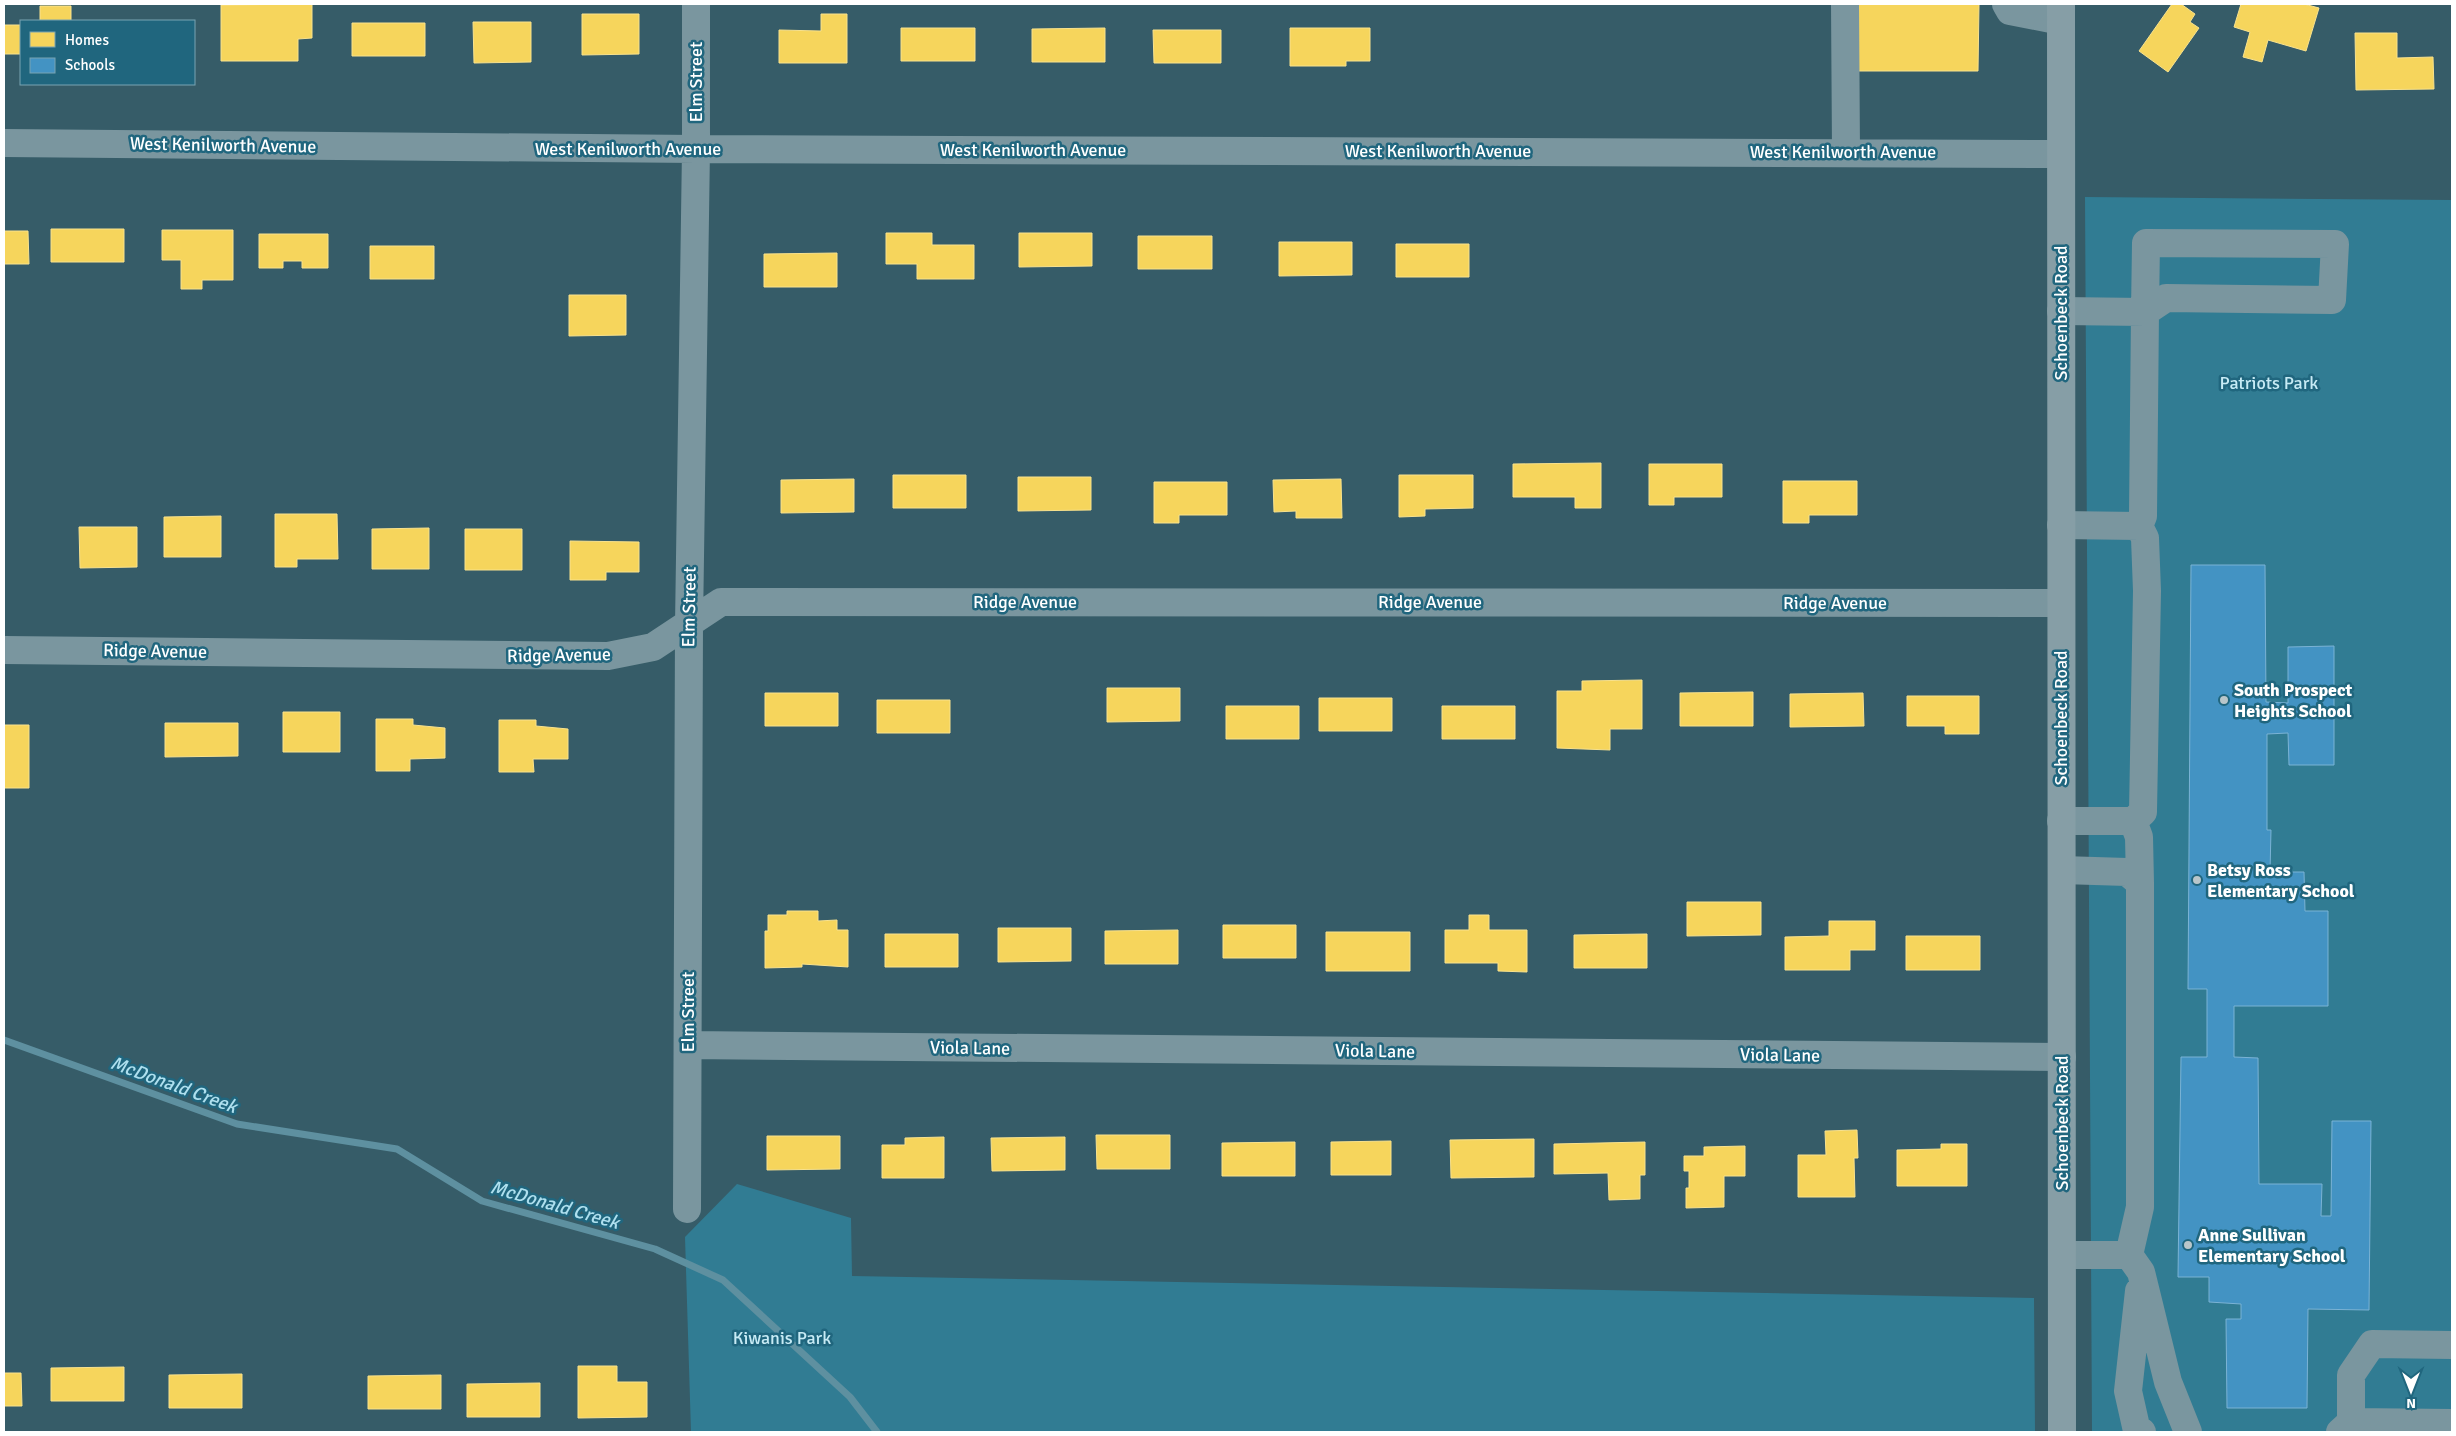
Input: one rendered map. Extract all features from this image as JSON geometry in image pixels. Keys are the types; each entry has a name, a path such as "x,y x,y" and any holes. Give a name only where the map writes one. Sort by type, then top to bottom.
{"main road":[{"name":"Schoenbeck Road","path":"2061,12 2062,1432"}],"street":[{"name":"Elm Street","path":"687,1209 689,625 696,149 696,4"},
{"path":"1845,4 1846,152"},
{"path":"2006,4 2010,11 2061,12"},
{"name":"West Kenilworth Avenue","path":"4,143 696,149 2061,154"},
{"path":"2061,311 2145,312 2166,298 2332,300 2335,244 2146,243 2145,312 2143,516 2139,526 2145,538 2147,591 2143,812 2133,821 2061,821"},
{"path":"2061,524 2139,526"},
{"name":"Ridge Avenue","path":"4,650 608,656 653,647 689,625 721,602 2061,603"},
{"path":"2133,821 2139,837 2140,883 2140,1207 2128,1391 2137,1431 2142,1432"},
{"path":"2062,870 2127,872 2140,883"},
{"name":"Viola Lane","path":"688,1045 2062,1057"},
{"path":"2062,1256 2135,1264"},
{"path":"2135,1264 2168,1382 2188,1432"},
{"path":"2452,1345 2372,1344 2350,1375 2346,1427 2452,1423"}],"green space":[{"name":"Patriots Park","path":"2085,197 2452,200 2452,1432 2092,1431"},
{"name":"Kiwanis Park","path":"737,1184 851,1218 852,1276 2034,1298 2035,1432 691,1432 685,1237"}],"building: Homes":[{"path":"312,4 312,38 298,39 298,61 221,61 221,5"},
{"path":"1853,4 1979,4 1978,71 1853,71"},
{"path":"2172,4 2181,4 2195,14 2190,22 2199,28 2168,72 2139,51"},
{"path":"2241,4 2304,4 2319,8 2306,51 2268,40 2262,62 2243,57 2250,32 2234,27"},
{"path":"40,6 71,6 71,20 40,20"},
{"path":"582,14 639,14 639,54 582,55"},
{"path":"821,14 847,14 847,63 779,63 779,30 821,31"},
{"path":"473,22 531,22 531,62 474,63"},
{"path":"352,23 425,23 425,56 352,56"},
{"path":"4,25 20,25 20,54 4,54"},
{"path":"901,28 975,28 975,61 901,61"},
{"path":"1105,28 1105,62 1032,62 1032,29"},
{"path":"1290,28 1370,28 1370,61 1346,61 1346,66 1290,66"},
{"path":"1153,30 1221,30 1221,63 1154,63"},
{"path":"2355,33 2397,33 2397,58 2433,57 2434,89 2356,90"},
{"path":"51,229 124,229 124,262 51,262"},
{"path":"162,230 233,230 233,280 202,280 202,289 181,289 181,260 162,260"},
{"path":"4,231 28,231 29,264 4,264"},
{"path":"886,233 932,233 932,245 974,245 974,279 917,279 917,264 886,264"},
{"path":"1019,233 1092,233 1092,266 1019,267"},
{"path":"259,234 328,234 328,268 302,268 302,261 283,261 283,268 259,268"},
{"path":"1138,236 1212,236 1212,269 1138,269"},
{"path":"1279,242 1352,242 1352,275 1279,276"},
{"path":"1396,244 1469,244 1469,277 1396,277"},
{"path":"370,246 434,246 434,279 370,279"},
{"path":"837,253 837,287 764,287 764,254"},
{"path":"569,295 626,295 626,335 569,336"},
{"path":"1601,463 1601,508 1575,508 1575,497 1513,497 1513,464"},
{"path":"1649,464 1722,464 1722,497 1674,497 1674,505 1649,505"},
{"path":"893,475 966,475 966,508 893,508"},
{"path":"1399,475 1473,475 1473,508 1425,509 1425,516 1399,517"},
{"path":"1018,477 1091,477 1091,510 1018,511"},
{"path":"854,479 854,512 781,513 781,480"},
{"path":"1341,479 1342,518 1296,518 1296,511 1274,512 1273,480"},
{"path":"1783,481 1857,481 1857,515 1809,515 1809,523 1783,523"},
{"path":"1154,482 1227,482 1227,515 1179,515 1179,523 1154,523"},
{"path":"275,514 337,514 338,559 297,559 297,567 275,567"},
{"path":"221,516 221,557 164,557 164,517"},
{"path":"79,527 137,527 137,567 80,568"},
{"path":"429,528 429,569 372,569 372,529"},
{"path":"465,529 522,529 522,570 465,570"},
{"path":"570,541 639,542 639,572 606,572 606,580 570,580"},
{"path":"1642,680 1642,729 1610,729 1610,750 1557,748 1557,691 1582,691 1582,681"},
{"path":"1107,688 1180,688 1180,721 1107,722"},
{"path":"1753,692 1753,726 1680,726 1680,693"},
{"path":"765,693 838,693 838,726 765,726"},
{"path":"1863,693 1864,726 1790,727 1790,694"},
{"path":"1907,696 1979,696 1979,734 1945,734 1945,726 1907,726"},
{"path":"1319,698 1392,698 1392,731 1319,731"},
{"path":"877,700 950,700 950,733 877,733"},
{"path":"1226,706 1299,706 1299,739 1226,739"},
{"path":"1442,706 1515,706 1515,739 1442,739"},
{"path":"283,712 340,712 340,752 283,752"},
{"path":"376,719 413,719 413,725 445,728 445,758 410,759 410,771 376,771"},
{"path":"499,720 536,720 536,726 568,729 568,759 533,759 534,772 499,772"},
{"path":"165,723 238,723 238,756 165,757"},
{"path":"4,725 29,725 29,788 4,788"},
{"path":"1687,902 1761,902 1761,935 1687,936"},
{"path":"787,911 818,911 818,921 837,920 837,930 848,930 848,967 802,964 802,967 765,968 765,931 768,931 768,915 787,915"},
{"path":"1469,915 1489,915 1489,930 1527,930 1527,972 1498,971 1498,963 1445,963 1445,930 1469,930"},
{"path":"1829,921 1875,921 1875,950 1850,950 1850,970 1785,970 1785,937 1829,936"},
{"path":"1223,925 1296,925 1296,958 1223,958"},
{"path":"998,928 1071,928 1071,961 998,962"},
{"path":"1178,930 1178,964 1105,964 1105,931"},
{"path":"1326,932 1410,932 1410,971 1326,971"},
{"path":"885,934 958,934 958,967 885,967"},
{"path":"1647,934 1647,968 1574,968 1574,935"},
{"path":"1906,936 1980,936 1980,970 1906,970"},
{"path":"1857,1130 1858,1158 1854,1158 1855,1197 1798,1197 1798,1155 1826,1155 1825,1131"},
{"path":"1096,1135 1170,1135 1170,1169 1097,1169"},
{"path":"767,1136 840,1136 840,1169 767,1170"},
{"path":"944,1137 944,1178 882,1178 882,1145 905,1145 905,1138"},
{"path":"1065,1137 1065,1170 992,1171 991,1138"},
{"path":"1534,1139 1534,1177 1451,1178 1450,1140"},
{"path":"1391,1141 1391,1175 1331,1175 1331,1142"},
{"path":"1295,1142 1295,1176 1222,1176 1222,1143"},
{"path":"1645,1142 1645,1175 1640,1175 1640,1199 1609,1200 1608,1173 1554,1174 1554,1144"},
{"path":"1941,1144 1967,1144 1967,1186 1897,1186 1897,1150 1941,1149"},
{"path":"1745,1146 1745,1176 1724,1176 1724,1207 1686,1208 1686,1188 1689,1188 1689,1171 1684,1171 1684,1156 1704,1156 1704,1147"},
{"path":"578,1366 617,1366 617,1382 647,1382 647,1417 578,1418"},
{"path":"124,1367 124,1401 51,1401 51,1368"},
{"path":"4,1373 21,1373 22,1406 4,1406"},
{"path":"242,1374 242,1408 169,1408 169,1375"},
{"path":"441,1375 441,1409 368,1409 368,1376"},
{"path":"540,1383 540,1417 467,1417 467,1384"}],"building: Schools":[{"path":"2191,565 2265,565 2266,702 2288,703 2288,647 2334,646 2334,765 2289,765 2288,733 2267,734 2267,830 2271,830 2270,872 2304,872 2305,911 2328,911 2328,1006 2234,1006 2234,1057 2258,1058 2259,1184 2322,1184 2321,1216 2331,1216 2332,1121 2371,1121 2369,1310 2308,1309 2307,1408 2227,1408 2226,1319 2241,1319 2241,1304 2209,1302 2209,1277 2178,1277 2181,1057 2207,1057 2207,989 2188,989"}],"waterway":[{"name":"McDonald Creek","path":"4,1040 237,1124 397,1149 482,1201 655,1249 723,1280 850,1397 877,1432"}],"place":[{"name":"South Prospect Heights School","path":"2224,700"},
{"name":"Betsy Ross Elementary School","path":"2197,880"},
{"name":"Anne Sullivan Elementary School","path":"2188,1245"}]}
